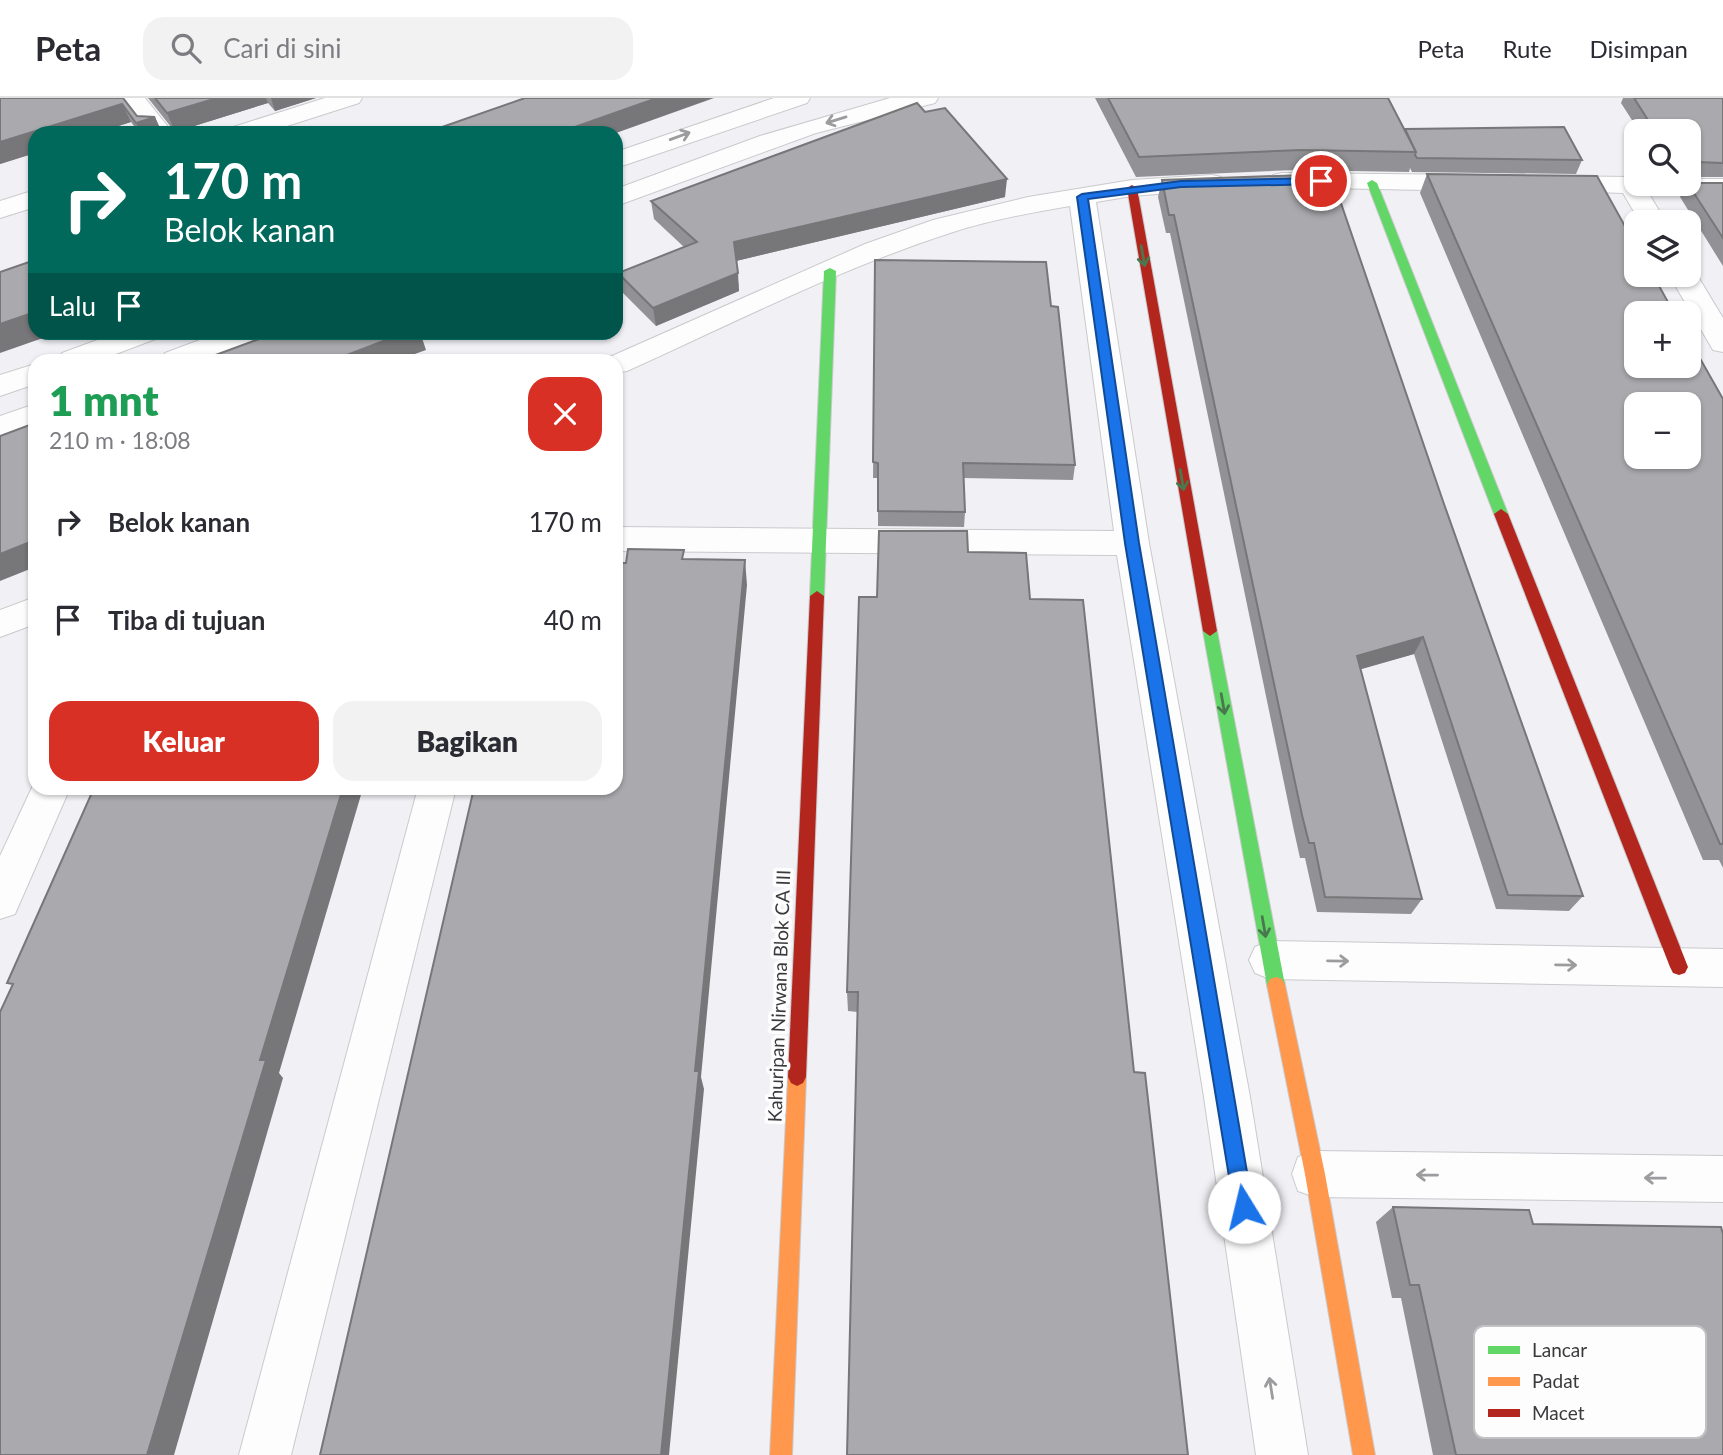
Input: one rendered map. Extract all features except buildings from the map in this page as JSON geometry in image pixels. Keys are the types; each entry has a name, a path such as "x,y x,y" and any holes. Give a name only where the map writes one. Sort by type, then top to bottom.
{"street":[{"path":"132,98 155,126"},
{"path":"261,126 350,98"},
{"path":"623,158 798,98"},
{"path":"623,195 813,127 882,106 926,98"},
{"path":"623,361 874,250 943,226 1028,205 1132,188 1244,182 1624,185"},
{"path":"1372,183 1679,967"},
{"path":"1701,187 1723,187"},
{"path":"1132,188 1194,548 1270,960 1315,1174 1364,1455"},
{"path":"1082,197 1132,543 1227,1097 1282,1455"},
{"path":"0,210 28,200"},
{"name":"Kahuripan Nirwana Blok CA III","path":"781,1455 830,271"},
{"path":"1691,287 1723,343"},
{"path":"89,354 127,340"},
{"path":"192,354 229,340"},
{"path":"0,386 28,376"},
{"path":"0,427 28,417"},
{"path":"623,539 1132,543"},
{"path":"0,624 28,613"},
{"path":"0,901 48,795"},
{"path":"265,1455 435,795"},
{"path":"1270,960 1723,968"},
{"path":"1315,1174 1723,1179"}],"traffic: fast":[{"path":"1372,183 1501,514"},
{"path":"817,596 830,271"},
{"path":"1210,631 1276,985"}],"traffic: slow":[{"path":"1276,985 1315,1174 1364,1455"},
{"path":"781,1455 797,1077"}],"traffic: jam":[{"path":"1132,188 1210,631"},
{"path":"1501,514 1679,967"},
{"path":"797,1077 817,596"}],"route":[{"path":"1244,1207 1132,543 1082,197 1132,188 1181,184 1321,181"}]}
